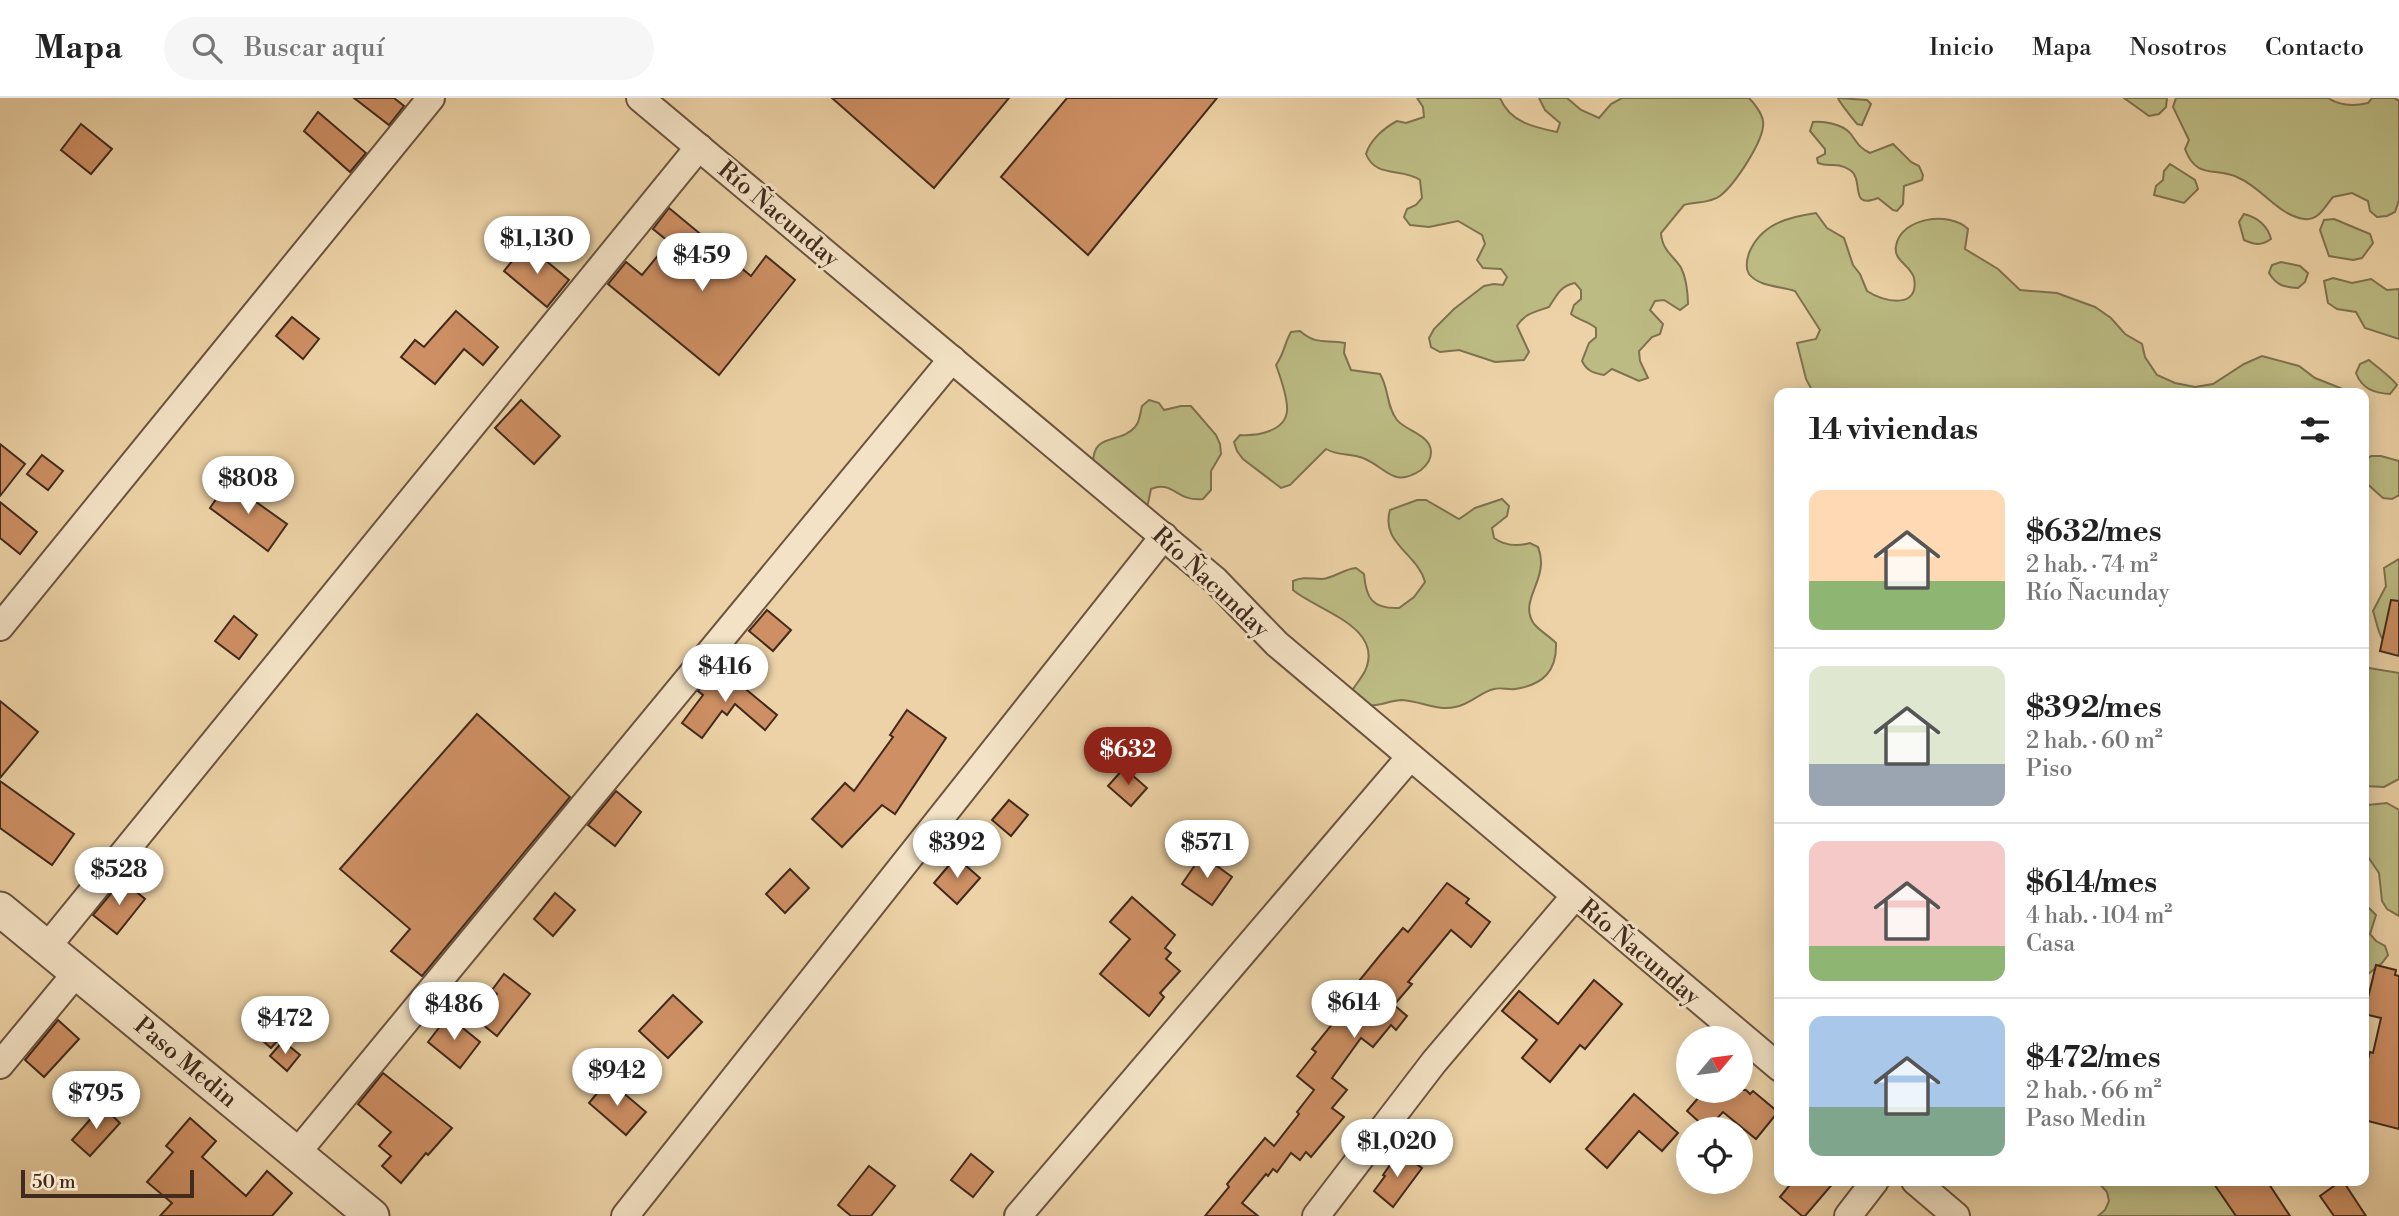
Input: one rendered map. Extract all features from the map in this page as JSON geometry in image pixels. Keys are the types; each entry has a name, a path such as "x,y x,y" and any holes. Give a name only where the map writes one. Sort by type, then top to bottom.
{"street":[{"path":"0,627 431,98"},
{"name":"Río Ñacunday","path":"640,98 1216,580 1277,644 1774,1063"},
{"path":"47,947 699,147"},
{"path":"296,1154 952,359"},
{"path":"625,1216 1164,536"},
{"path":"1018,1216 1410,757"},
{"path":"1315,1216 1434,1062 1574,897"},
{"name":"Paso Medin","path":"0,909 372,1216"},
{"path":"0,1065 78,972"},
{"path":"1848,1216 1871,1186"},
{"path":"1921,1186 1955,1216"}],"shaded area":[{"path":"1417,98 1500,98 1516,118 1557,132 1560,123 1545,110 1539,98 1567,98 1581,110 1599,118 1611,104 1622,98 1749,98 1754,103 1760,112 1763,129 1741,172 1720,196 1684,205 1661,233 1665,247 1682,270 1688,304 1680,310 1664,300 1655,301 1650,310 1663,324 1660,334 1652,337 1639,351 1640,361 1648,378 1639,381 1612,369 1604,375 1586,367 1582,361 1589,343 1596,337 1596,328 1571,314 1574,305 1581,299 1581,290 1575,283 1562,289 1549,307 1527,316 1517,326 1529,352 1524,360 1495,362 1459,350 1440,352 1431,347 1429,338 1434,329 1454,309 1484,286 1503,285 1507,277 1501,269 1483,268 1477,260 1485,244 1482,235 1458,221 1429,227 1410,225 1404,217 1407,209 1422,198 1420,180 1383,170 1370,162 1366,154 1368,149 1383,131 1397,121 1406,123 1424,117 1423,107"},
{"path":"1838,98 1867,100 1871,104 1862,125 1857,124"},
{"path":"2124,98 2167,98 2166,107 2159,114 2149,116"},
{"path":"2176,98 2328,98 2337,103 2353,105 2368,103 2372,98 2394,98 2399,101 2399,200 2395,212 2377,217 2370,211 2368,201 2352,193 2333,197 2318,215 2304,219 2278,207 2239,178 2201,169 2190,159 2185,149 2189,140 2173,107"},
{"path":"1813,122 1842,127 1870,153 1893,144 1911,162 1919,166 1922,180 1904,186 1903,204 1897,211 1878,198 1863,200 1850,170 1818,163 1817,158 1825,154 1825,149 1810,131"},
{"path":"2170,164 2195,180 2198,189 2184,203 2154,195 2156,186 2163,180 2164,171"},
{"path":"1816,213 1827,228 1844,238 1853,265 1867,291 1882,298 1899,301 1906,299 1914,288 1914,278 1910,270 1897,256 1896,246 1900,236 1916,223 1950,220 1968,229 1965,249 1998,269 2020,290 2057,293 2095,307 2111,318 2125,334 2142,344 2145,357 2157,375 2175,383 2195,387 2213,384 2262,356 2299,366 2315,378 2340,388 1811,388 1797,343 1816,339 1820,330 1795,291 1758,281 1749,274 1747,266 1749,253 1761,235 1776,224"},
{"path":"2244,214 2261,223 2271,239 2258,244 2244,240 2239,222"},
{"path":"2334,219 2370,234 2373,243 2362,258 2353,260 2329,256 2320,230 2324,220"},
{"path":"2281,262 2300,266 2308,273 2305,282 2298,288 2275,281 2269,273 2272,265"},
{"path":"2333,278 2352,283 2371,279 2387,290 2399,289 2399,339 2365,328 2356,312 2337,309 2328,303 2324,281"},
{"path":"1300,331 1317,340 1345,343 1344,353 1351,370 1380,374 1397,420 1423,437 1430,446 1430,458 1423,468 1411,475 1396,477 1363,458 1326,449 1290,485 1281,488 1243,459 1234,442 1240,435 1269,431 1281,424 1285,418 1286,401 1276,365 1291,332"},
{"path":"2369,360 2397,385 2390,394 2369,389 2356,373 2360,364"},
{"path":"1149,400 1159,403 1164,410 1191,406 1216,435 1221,454 1211,471 1211,490 1203,499 1194,499 1159,487 1151,489 1147,508 1093,465 1097,447 1135,427 1142,406"},
{"path":"2381,456 2399,461 2399,495 2392,499 2383,498 2369,485 2369,458"},
{"path":"1502,499 1509,506 1507,516 1492,528 1494,538 1507,544 1530,543 1538,547 1540,569 1529,606 1536,627 1556,643 1551,669 1533,684 1515,689 1494,689 1455,707 1442,708 1402,700 1374,705 1360,703 1353,689 1365,671 1369,656 1366,643 1346,622 1293,590 1293,581 1304,578 1322,579 1356,568 1364,574 1372,600 1382,606 1399,608 1414,597 1425,582 1421,572 1390,531 1390,510 1417,500 1426,500 1459,519 1475,508"},
{"path":"2399,559 2399,652 2383,640 2373,611 2386,586 2384,568"},
{"path":"2369,668 2399,673 2399,779 2384,787 2369,786"},
{"path":"2387,803 2399,810 2399,916 2387,909 2382,901 2379,873 2369,858 2369,805"},
{"path":"2369,908 2376,915 2370,934 2385,946 2388,955 2369,973"},
{"path":"2102,1186 2223,1186 2251,1216 2098,1216 2109,1201 2107,1192"}],"building":[{"path":"354,98 394,98 404,106 389,125"},
{"path":"832,98 1009,98 934,188"},
{"path":"1067,98 1217,98 1088,255 1001,177"},
{"path":"318,112 366,153 350,172 304,131"},
{"path":"81,124 112,149 91,174 61,150"},
{"path":"669,208 751,276 766,256 795,280 719,375 608,284 626,262 642,275 669,242 653,229"},
{"path":"526,244 569,280 547,307 504,271"},
{"path":"456,311 498,347 483,365 464,349 435,384 401,357 415,340 424,347"},
{"path":"292,317 319,339 303,359 276,336"},
{"path":"521,400 560,436 534,464 495,428"},
{"path":"0,444 25,464 0,496"},
{"path":"42,455 63,471 48,490 27,474"},
{"path":"228,482 287,524 268,551 210,508"},
{"path":"0,502 37,532 20,554 0,538"},
{"path":"2391,600 2399,601 2399,656 2380,651"},
{"path":"767,610 791,630 773,651 749,631"},
{"path":"234,616 257,635 239,659 215,641"},
{"path":"719,667 777,715 765,730 735,704 727,715 722,711 702,738 682,723 703,695 698,691"},
{"path":"0,701 38,732 0,778"},
{"path":"907,710 946,738 895,814 882,805 842,847 812,819 845,783 854,791 893,737 890,735"},
{"path":"477,714 570,797 422,976 391,951 410,929 340,869"},
{"path":"1124,768 1147,788 1131,806 1108,786"},
{"path":"0,781 74,834 52,865 0,828"},
{"path":"616,791 641,812 615,846 588,825"},
{"path":"1009,800 1028,815 1011,836 992,820"},
{"path":"1202,855 1232,877 1212,905 1182,884"},
{"path":"956,857 980,878 957,904 934,883"},
{"path":"790,869 809,888 785,913 766,894"},
{"path":"122,880 145,899 117,934 93,915"},
{"path":"1447,883 1469,899 1466,903 1490,922 1471,947 1451,930 1408,982 1412,984 1394,1005 1407,1016 1396,1030 1391,1025 1373,1047 1361,1038 1332,1078 1347,1090 1332,1108 1344,1117 1311,1157 1306,1152 1300,1160 1291,1153 1277,1172 1273,1169 1268,1176 1266,1174 1242,1203 1258,1216 1205,1216 1265,1138 1274,1146 1299,1114 1297,1112 1314,1090 1297,1076 1316,1052 1312,1049 1355,996 1350,992 1403,928 1408,932"},
{"path":"555,893 575,910 553,936 534,919"},
{"path":"1132,897 1175,935 1165,948 1171,953 1166,959 1180,971 1160,993 1164,997 1149,1016 1100,974 1130,939 1110,922"},
{"path":"2376,965 2396,970 2395,975 2399,976 2399,1129 2369,1121 2369,1056 2370,1052 2373,1053 2381,1018 2369,1015 2369,994"},
{"path":"504,974 530,994 497,1036 477,1020 497,994 492,990"},
{"path":"1594,980 1622,1004 1585,1049 1580,1045 1550,1082 1522,1058 1537,1040 1502,1011 1519,991 1558,1024"},
{"path":"673,995 702,1022 668,1058 639,1031"},
{"path":"448,1016 480,1042 460,1068 428,1042"},
{"path":"268,1018 285,1032 271,1048 255,1034"},
{"path":"58,1020 79,1039 44,1077 25,1060"},
{"path":"283,1041 300,1055 287,1071 270,1056"},
{"path":"383,1073 452,1128 401,1183 382,1166 391,1156 379,1146 391,1132 358,1104"},
{"path":"608,1080 646,1112 626,1135 589,1103"},
{"path":"1754,1092 1774,1109 1774,1117 1756,1139 1753,1137 1753,1117 1729,1117 1723,1112 1718,1117 1694,1117 1687,1111 1694,1103 1753,1103"},
{"path":"1634,1094 1676,1131 1676,1135 1662,1151 1639,1131 1607,1168 1586,1149"},
{"path":"102,1106 120,1123 90,1156 72,1140"},
{"path":"190,1118 216,1141 202,1157 246,1196 267,1171 292,1193 272,1216 160,1216 172,1203 147,1182 173,1152 166,1146"},
{"path":"1399,1152 1422,1168 1393,1207 1374,1191"},
{"path":"971,1154 993,1172 973,1197 951,1180"},
{"path":"869,1166 895,1186 871,1216 851,1216 838,1205"},
{"path":"1789,1186 1831,1186 1805,1216 1780,1197"},
{"path":"2215,1186 2270,1186 2290,1216 2236,1216"},
{"path":"2334,1186 2346,1186 2366,1216 2334,1216 2320,1196"}]}
